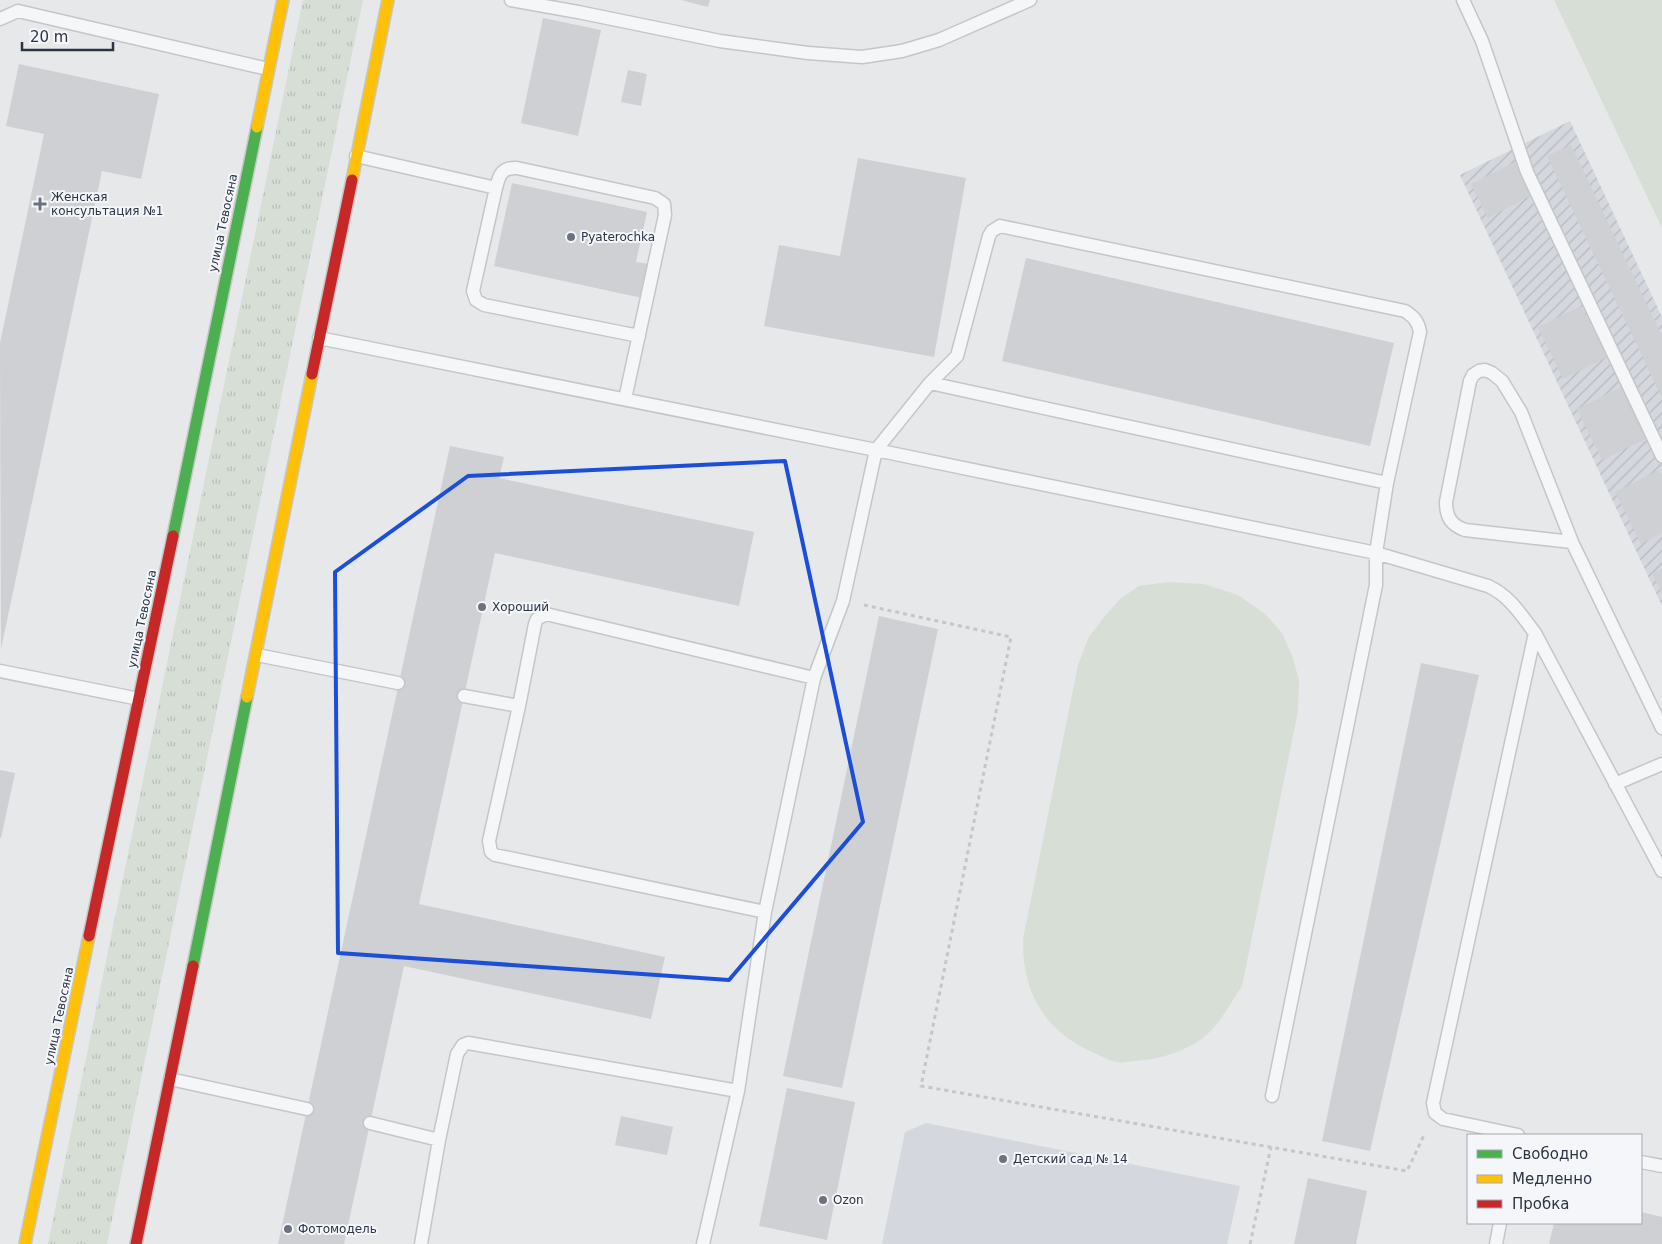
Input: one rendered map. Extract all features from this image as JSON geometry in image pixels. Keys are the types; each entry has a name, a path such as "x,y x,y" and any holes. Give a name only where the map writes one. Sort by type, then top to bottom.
{"main road":[{"name":"улица Тевосяна","path":"25,1244 283,0"},
{"path":"136,1244 257,655 388,0"}],"lane":[{"path":"511,0 579,6 720,41 808,53 862,57 902,51 939,40 1030,0"},
{"path":"1463,0 1482,41 1528,172 1662,456"},
{"path":"0,19 19,6 268,69"},
{"path":"356,156 496,188"},
{"path":"625,400 666,215 664,204 655,198 513,167 505,169 500,173 473,291 476,300 484,305 639,336"},
{"path":"703,1244 738,1091 765,912 814,678 843,601 876,450 930,383 957,356 989,236 992,231 1000,226 1405,311 1418,322 1420,332 1387,483 1376,553 1376,585 1272,1096"},
{"path":"319,338 1376,553 1488,586 1500,591 1509,599 1535,633 1662,871"},
{"path":"1572,542 1465,530 1456,527 1450,520 1446,511 1446,502 1470,381 1473,375 1479,371 1486,370 1502,381 1521,412 1572,542 1662,728"},
{"path":"930,383 1387,483"},
{"path":"765,912 495,855 491,852 489,841 535,624 537,619 546,614 814,678"},
{"path":"1513,1134 1443,1119 1435,1113 1433,1108 1535,633"},
{"path":"257,655 398,683"},
{"path":"0,671 139,699"},
{"path":"464,696 519,706"},
{"path":"1615,784 1662,764"},
{"path":"421,1244 439,1140 457,1054 463,1045 468,1043 738,1091"},
{"path":"170,1079 307,1109"},
{"path":"370,1123 439,1140"},
{"path":"1642,1162 1662,1166"},
{"path":"1496,1244 1500,1224"}],"path":[{"path":"843,601 1012,637 921,1086 1407,1171 1435,1113"},
{"path":"1250,1244 1271,1147"}],"highlighted area":[{"path":"785,461 863,822 729,980 338,953 335,572 468,476"}],"shaded area":[{"path":"1570,121 1662,317 1662,606 1460,175"},
{"name":"Детский сад № 14","path":"926,1123 1240,1186 1227,1244 882,1244 905,1132"}],"green space":[{"path":"303,0 363,0 107,1244 48,1244"},
{"path":"1554,0 1662,0 1662,228"},
{"path":"1168,582 1204,584 1238,595 1265,614 1282,633 1292,655 1299,680 1298,711 1242,986 1217,1024 1197,1042 1166,1056 1119,1062 1108,1059 1075,1043 1049,1021 1039,1007 1032,992 1027,976 1023,939 1078,665 1089,637 1120,599 1139,586"}],"building":[{"path":"681,0 710,0 708,7"},
{"path":"543,18 601,30 578,136 521,123"},
{"path":"19,64 159,94 141,179 102,171 1,649 0,343 44,134 6,126"},
{"path":"628,70 647,74 641,106 621,102"},
{"path":"1571,145 1662,336 1662,398 1547,156"},
{"path":"858,158 966,178 934,357 764,326 779,245 840,256"},
{"path":"1515,162 1532,195 1488,218 1471,184"},
{"name":"Pyaterochka","path":"512,183 647,212 636,262 649,264 642,298 494,266"},
{"path":"1026,258 1394,343 1370,446 1002,361"},
{"path":"1581,306 1607,357 1563,379 1538,327"},
{"path":"1621,387 1646,439 1602,460 1577,409"},
{"path":"450,446 504,457 499,478 754,532 739,606 495,553 419,904 665,957 651,1019 404,966 344,1244 278,1244"},
{"path":"1659,470 1662,476 1662,533 1641,544 1615,492"},
{"path":"1662,569 1662,593 1652,573"},
{"path":"879,616 938,629 842,1088 783,1076"},
{"path":"1421,663 1479,675 1370,1151 1322,1141"},
{"path":"0,770 15,773 1,838 0,838"},
{"path":"787,1088 855,1102 827,1240 759,1226"},
{"path":"621,1116 673,1127 667,1155 615,1145"},
{"path":"1308,1178 1367,1191 1356,1244 1294,1244"},
{"path":"1642,1212 1662,1217 1662,1244 1549,1244 1554,1224 1642,1224"}],"traffic: fast":[{"path":"173,536 257,127"},
{"path":"193,966 247,697"}],"traffic: slow":[{"path":"257,127 283,0"},
{"path":"352,180 388,0"},
{"path":"247,697 312,374"},
{"path":"25,1244 89,936"}],"traffic: jam":[{"path":"312,374 352,180"},
{"path":"89,936 173,536"},
{"path":"136,1244 193,966"}],"place":[{"name":"Женская консультация №1","path":"40,204"},
{"name":"Pyaterochka","path":"571,237"},
{"name":"Хороший","path":"482,607"},
{"name":"Детский сад № 14","path":"1003,1159"},
{"name":"Ozon","path":"823,1200"},
{"name":"Фотомодель","path":"288,1229"}]}
